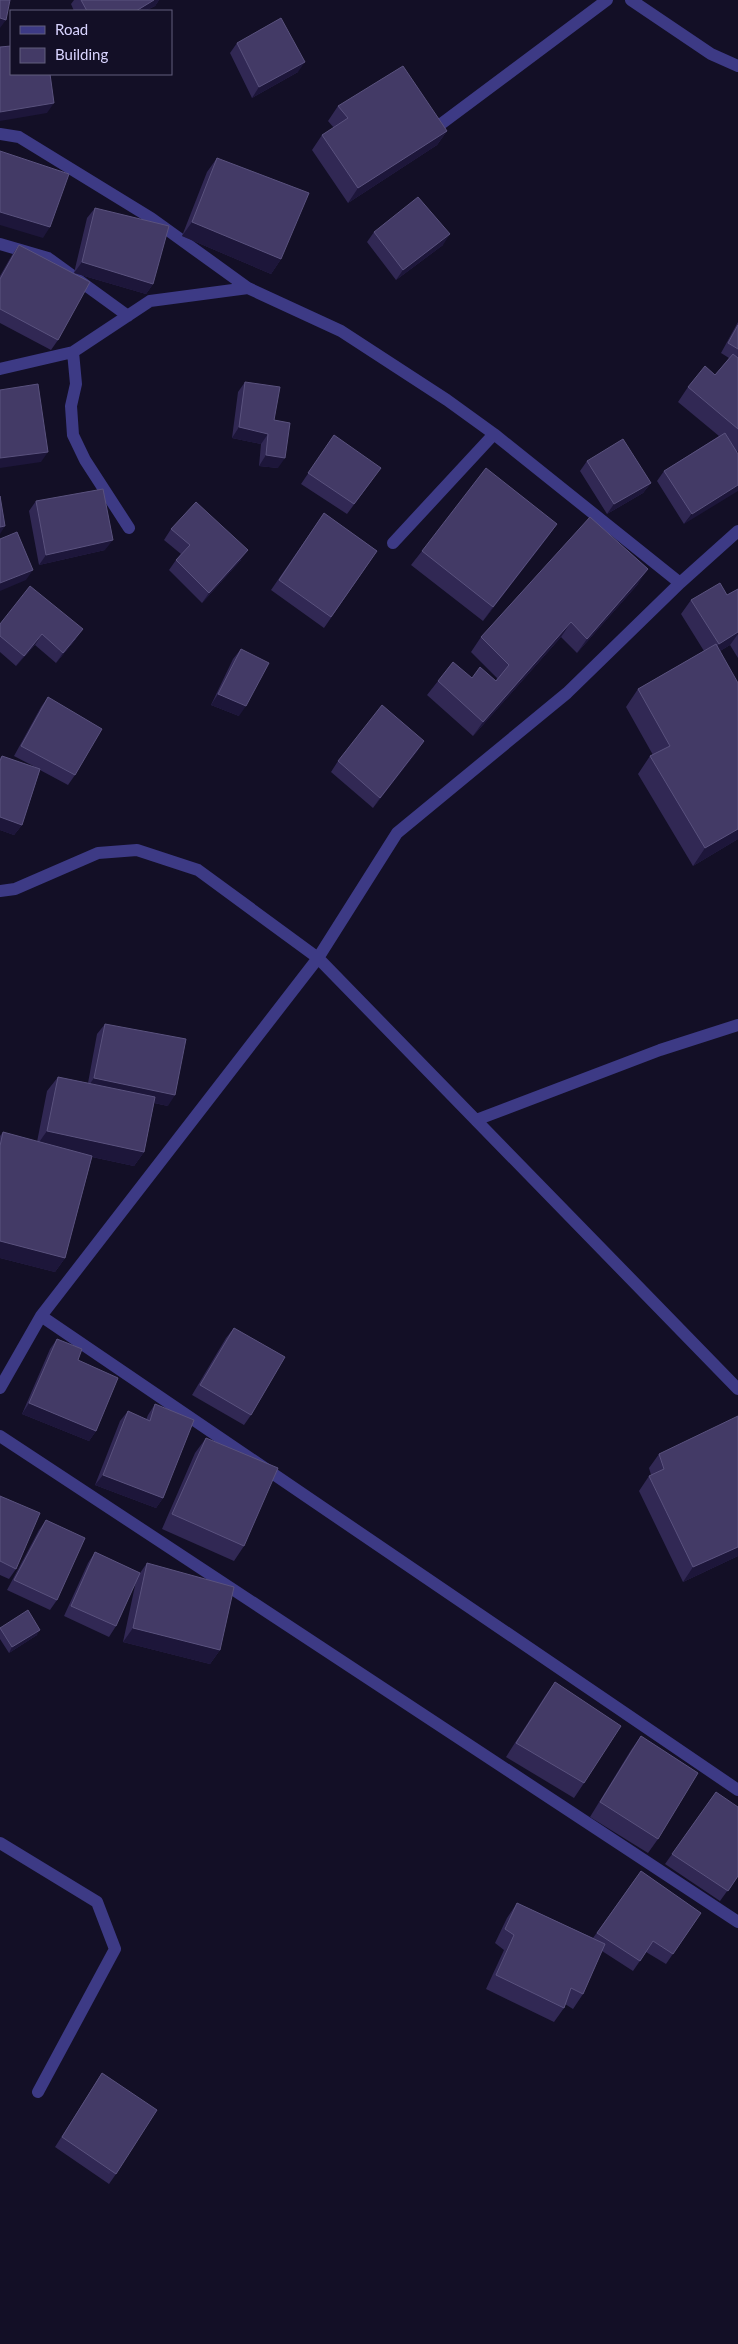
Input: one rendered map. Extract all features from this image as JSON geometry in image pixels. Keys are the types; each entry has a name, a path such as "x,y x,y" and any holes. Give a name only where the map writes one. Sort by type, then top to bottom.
{"street":[{"path":"437,127 608,0"},
{"path":"631,0 711,54 738,66"},
{"path":"0,134 19,137 151,218 248,288 341,331 448,400 494,434 680,583"},
{"path":"0,244 48,258 128,316"},
{"path":"0,369 73,352 150,301 248,288"},
{"path":"73,352 76,384 71,406 73,436 85,460 129,528"},
{"path":"394,543 494,434"},
{"path":"0,1388 41,1316 318,958 397,833 567,693 680,583 738,530"},
{"path":"0,891 15,889 98,853 136,850 198,870 318,958 738,1389"},
{"path":"476,1120 660,1050 738,1025"},
{"path":"41,1316 738,1790"},
{"path":"0,1436 738,1922"},
{"path":"0,1843 96,1902 115,1949 38,2092"}],"building":[{"path":"0,0 10,0 6,20 0,18"},
{"path":"81,0 154,0 138,10 86,10"},
{"path":"281,18 305,62 259,87 237,43"},
{"path":"10,46 10,75 50,75 54,103 0,112 0,47"},
{"path":"403,66 447,131 358,188 322,135 348,118 338,106"},
{"path":"0,151 69,174 50,227 0,212"},
{"path":"217,158 309,193 281,259 192,222"},
{"path":"418,197 450,234 403,270 374,232"},
{"path":"95,208 169,226 153,284 82,262"},
{"path":"19,245 90,282 58,340 0,309 0,279"},
{"path":"738,325 738,349 728,343"},
{"path":"733,354 738,358 738,429 688,387 705,366 715,375"},
{"path":"245,382 280,387 274,420 290,423 285,458 266,455 268,434 239,427"},
{"path":"38,384 48,452 0,458 0,390"},
{"path":"725,433 738,454 738,485 692,514 664,471"},
{"path":"334,435 381,468 354,504 308,473"},
{"path":"623,439 651,483 614,504 587,461"},
{"path":"486,468 557,524 493,607 422,551"},
{"path":"103,489 113,540 46,555 36,501"},
{"path":"0,496 5,526 0,527"},
{"path":"196,502 248,550 209,593 176,560 190,545 171,529"},
{"path":"324,513 377,551 331,617 279,580"},
{"path":"590,517 648,569 587,639 571,622 483,722 438,681 453,662 472,678 480,667 496,681 509,665 481,637"},
{"path":"17,532 33,570 0,583 0,539"},
{"path":"720,583 727,595 738,589 738,632 719,644 691,600"},
{"path":"30,586 83,629 63,653 42,634 24,656 0,636 0,624"},
{"path":"716,644 738,683 738,829 705,848 650,756 670,746 638,689"},
{"path":"241,649 269,663 246,706 218,694"},
{"path":"48,697 102,729 75,775 21,746"},
{"path":"382,705 424,741 380,798 338,761"},
{"path":"2,756 40,769 22,825 0,817 0,761"},
{"path":"105,1024 186,1039 175,1095 94,1078"},
{"path":"58,1077 155,1097 144,1152 47,1131"},
{"path":"3,1132 92,1156 65,1258 0,1241 0,1146"},
{"path":"234,1328 285,1357 251,1415 200,1385"},
{"path":"57,1339 82,1349 78,1360 118,1378 96,1431 29,1403"},
{"path":"155,1404 194,1420 163,1498 103,1475 128,1411 150,1421"},
{"path":"738,1416 738,1547 693,1567 649,1476 664,1469 659,1454"},
{"path":"206,1438 278,1468 244,1546 172,1514"},
{"path":"0,1496 40,1513 16,1569 0,1561"},
{"path":"46,1520 85,1538 57,1600 14,1580"},
{"path":"95,1552 140,1573 116,1626 71,1606"},
{"path":"147,1563 234,1587 220,1650 133,1628"},
{"path":"28,1610 40,1630 12,1647 0,1628"},
{"path":"555,1682 621,1726 584,1783 516,1743"},
{"path":"641,1736 698,1773 658,1839 600,1802"},
{"path":"716,1792 738,1807 738,1876 728,1891 672,1854"},
{"path":"641,1871 701,1913 673,1954 653,1941 640,1961 597,1933"},
{"path":"517,1903 605,1944 583,1994 571,1988 564,2008 496,1975 514,1935 505,1929"},
{"path":"102,2073 157,2110 116,2174 62,2137"}]}
